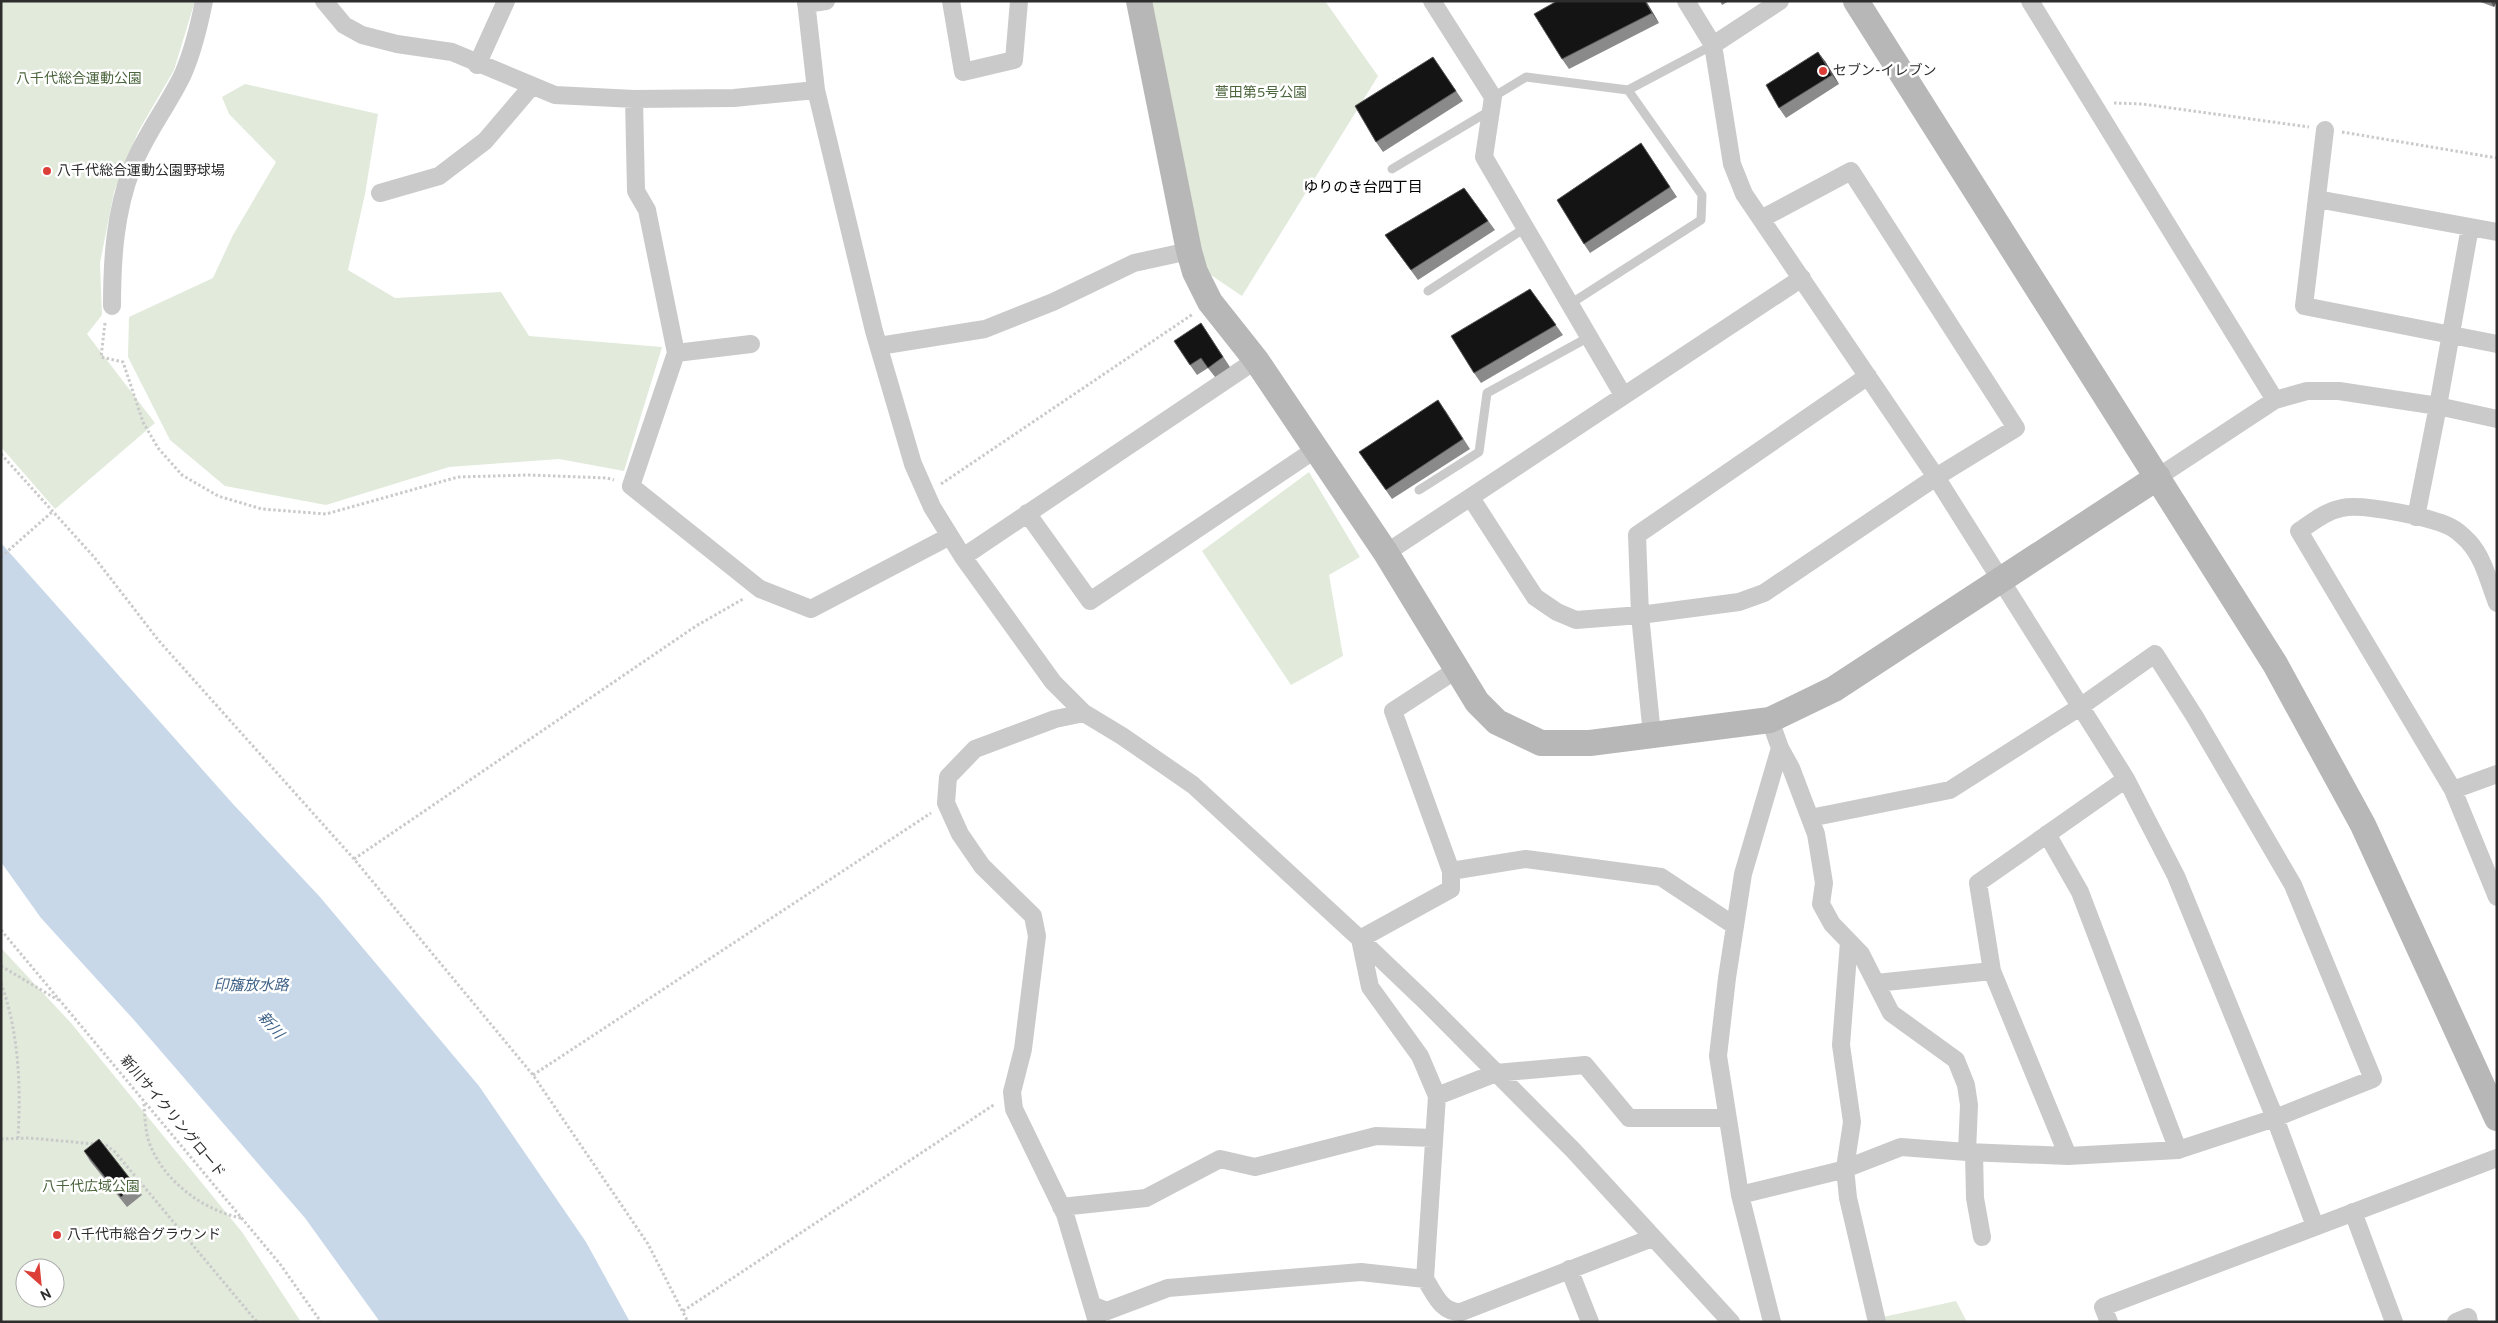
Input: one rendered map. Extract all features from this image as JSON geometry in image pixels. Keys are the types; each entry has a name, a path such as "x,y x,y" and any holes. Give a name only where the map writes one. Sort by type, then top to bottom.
{"street":[{"path":"112,306 112,248 132,168 183,74 199,29 204,1"},
{"path":"324,1 344,25 362,35 397,44 452,52 555,95 634,99 734,98 816,90"},
{"path":"477,64 506,1"},
{"path":"826,1 806,3 816,90 874,331 913,464 926,493 963,557 1053,682 1084,713 1122,736 1192,785 1360,939 1426,1002 1573,1150 1730,1322"},
{"path":"951,1 963,72 1014,60 1019,1"},
{"path":"1139,1 1189,251 1195,272 1210,302 1256,360 1386,553 1477,702 1497,722 1542,743 1590,743 1770,720 1834,689 2275,400 2307,391 2339,391 2438,406 2497,419"},
{"path":"1432,1 1492,103 1484,157 1623,395"},
{"path":"1686,1 1714,45 1732,164 1744,194 1936,477 2126,779 2176,876 2275,1118 2315,1226"},
{"path":"1714,45 1780,1"},
{"path":"1856,1 2275,664 2363,825 2497,1118"},
{"path":"2030,1 2275,400"},
{"path":"380,193 438,176 486,141 532,86"},
{"path":"634,99 636,192 647,210 676,354 631,486 760,589 811,609 950,536"},
{"path":"2325,130 2304,306 2497,344"},
{"path":"1472,498 1535,597 1557,612 1576,620 1640,615 1739,602 1764,593 1936,477 2016,428 1852,171 1761,219"},
{"path":"2317,199 2497,232"},
{"path":"2416,517 2470,227"},
{"path":"879,346 985,329 1053,302 1134,263 1189,251"},
{"path":"1386,553 1472,498 1623,395 1802,278"},
{"path":"676,354 751,344"},
{"path":"963,557 1256,360"},
{"path":"1652,736 1640,615 1637,535 1868,376"},
{"path":"1027,513 1090,601 1316,449"},
{"path":"2497,604 2479,557 2468,542 2453,529 2435,521 2360,506 2343,507 2326,513 2299,531 2454,790 2497,897"},
{"path":"1740,1195 1845,1168 1901,1146 1970,1152 2068,1156 2178,1150 2275,1118 2373,1079 2293,885 2195,717 2155,654 2080,707 1950,790 1810,818"},
{"path":"1360,939 1451,889 1450,871 1393,711 1456,670"},
{"path":"1084,713 1055,719 975,749 948,777 946,803 960,834 982,866 1033,916 1037,936 1035,957 1023,1049 1012,1092 1018,1116 1061,1206 1081,1265 1097,1322"},
{"path":"1770,720 1780,748 1791,768 1816,834 1824,883 1820,904 1832,924 1861,954 1891,1013 1956,1060 1966,1085 1969,1106 1970,1152 1982,1237"},
{"path":"1772,1322 1740,1195 1718,1056 1743,874 1780,748"},
{"path":"2454,790 2497,774"},
{"path":"2068,1156 1992,971 1978,883 2126,779"},
{"path":"2047,834 2080,892 2178,1150"},
{"path":"1450,871 1526,859 1661,877 1735,926"},
{"path":"1360,939 1370,987 1420,1056 1437,1096 1425,1279 1441,1306 1452,1312 1461,1312 1652,1238"},
{"path":"1849,942 1841,1045 1852,1122 1845,1168 1848,1198 1877,1322"},
{"path":"1876,983 1992,971"},
{"path":"1437,1096 1496,1073 1585,1065 1629,1118 1727,1118"},
{"path":"1061,1206 1146,1198 1220,1159 1255,1167 1376,1136 1434,1138"},
{"path":"2109,1322 2103,1307 2497,1158"},
{"path":"2353,1212 2394,1322"},
{"path":"1568,1269 1590,1322"},
{"path":"1092,1305 1107,1310 1168,1288 1362,1272 1425,1279"},
{"path":"2456,1322 2468,1318 2469,1322"}],"lane":[{"path":"1392,169 1492,103 1526,78 1628,90 1714,45"},
{"path":"1570,304 1701,220 1702,195 1628,90"},
{"path":"1428,291 1525,228"},
{"path":"1419,490 1479,452 1487,393 1589,337"}],"path":[{"path":"2094,103 2142,104 2325,130 2497,158"},
{"path":"926,493 1210,302"},
{"path":"112,306 104,326 101,357 123,362 143,422 158,448 182,475 218,496 262,509 326,514 458,477 529,475 607,478 631,486"},
{"path":"1,454 50,513 94,557 159,641 354,859 533,1075 648,1244 688,1322"},
{"path":"1,557 50,513"},
{"path":"354,859 696,626 760,589"},
{"path":"533,1075 946,803"},
{"name":"新川サイクリングロード","path":"1,930 280,1264 320,1322"},
{"path":"1,966 60,1002"},
{"path":"1,983 18,1049 20,1108 18,1138"},
{"path":"682,1311 1012,1092"},
{"path":"144,1103 149,1141 155,1156 166,1171 190,1195 205,1205 226,1215 243,1219"},
{"path":"1,1139 18,1138 106,1145 115,1152 257,1322"}],"green space":[{"name":"八千代総合運動公園","path":"1,1 195,1 174,70 138,132 114,192 100,263 102,315 87,334 155,423 55,509 1,447"},
{"name":"萱田第5号公園","path":"1150,1 1325,1 1378,76 1242,296 1205,271"},
{"path":"245,84 378,114 365,194 348,270 395,298 501,292 529,336 662,347 624,471 559,459 449,467 326,505 225,486 170,440 128,357 129,317 213,278 233,235 276,162 229,114 222,97"},
{"path":"1309,472 1360,557 1329,575 1343,656 1291,685 1202,551"},
{"name":"八千代広域公園","path":"1,948 71,1023 242,1232 301,1322 1,1322"},
{"path":"1956,1301 1967,1322 1885,1322 1883,1317"}],"water":[{"name":"印旛放水路","path":"1,543 233,804 320,897 479,1086 586,1242 630,1322 380,1322 305,1218 134,1020 41,918 1,862"}],"building":[{"path":"1557,1 1645,1 1652,13 1562,59 1534,14"},
{"path":"1818,52 1832,75 1779,108 1766,85"},
{"path":"1433,57 1456,91 1376,142 1355,106"},
{"path":"1641,143 1670,187 1584,244 1557,200"},
{"path":"1464,188 1488,221 1411,270 1385,235"},
{"path":"1530,289 1556,325 1474,373 1451,336"},
{"path":"1201,323 1223,357 1208,368 1201,358 1190,365 1174,341"},
{"path":"1438,400 1463,439 1386,490 1359,452"},
{"path":"99,1139 135,1185 121,1197 84,1151"}],"place":[{"name":"セブン-イレブン","path":"1823,71"},
{"name":"八千代総合運動公園野球場","path":"47,171"},
{"name":"八千代市総合グラウンド","path":"57,1235"}],"district":[{"name":"ゆりのき台四丁目","path":"1363,188"}],"water label":[{"name":"新川","path":"270,1026"}]}
